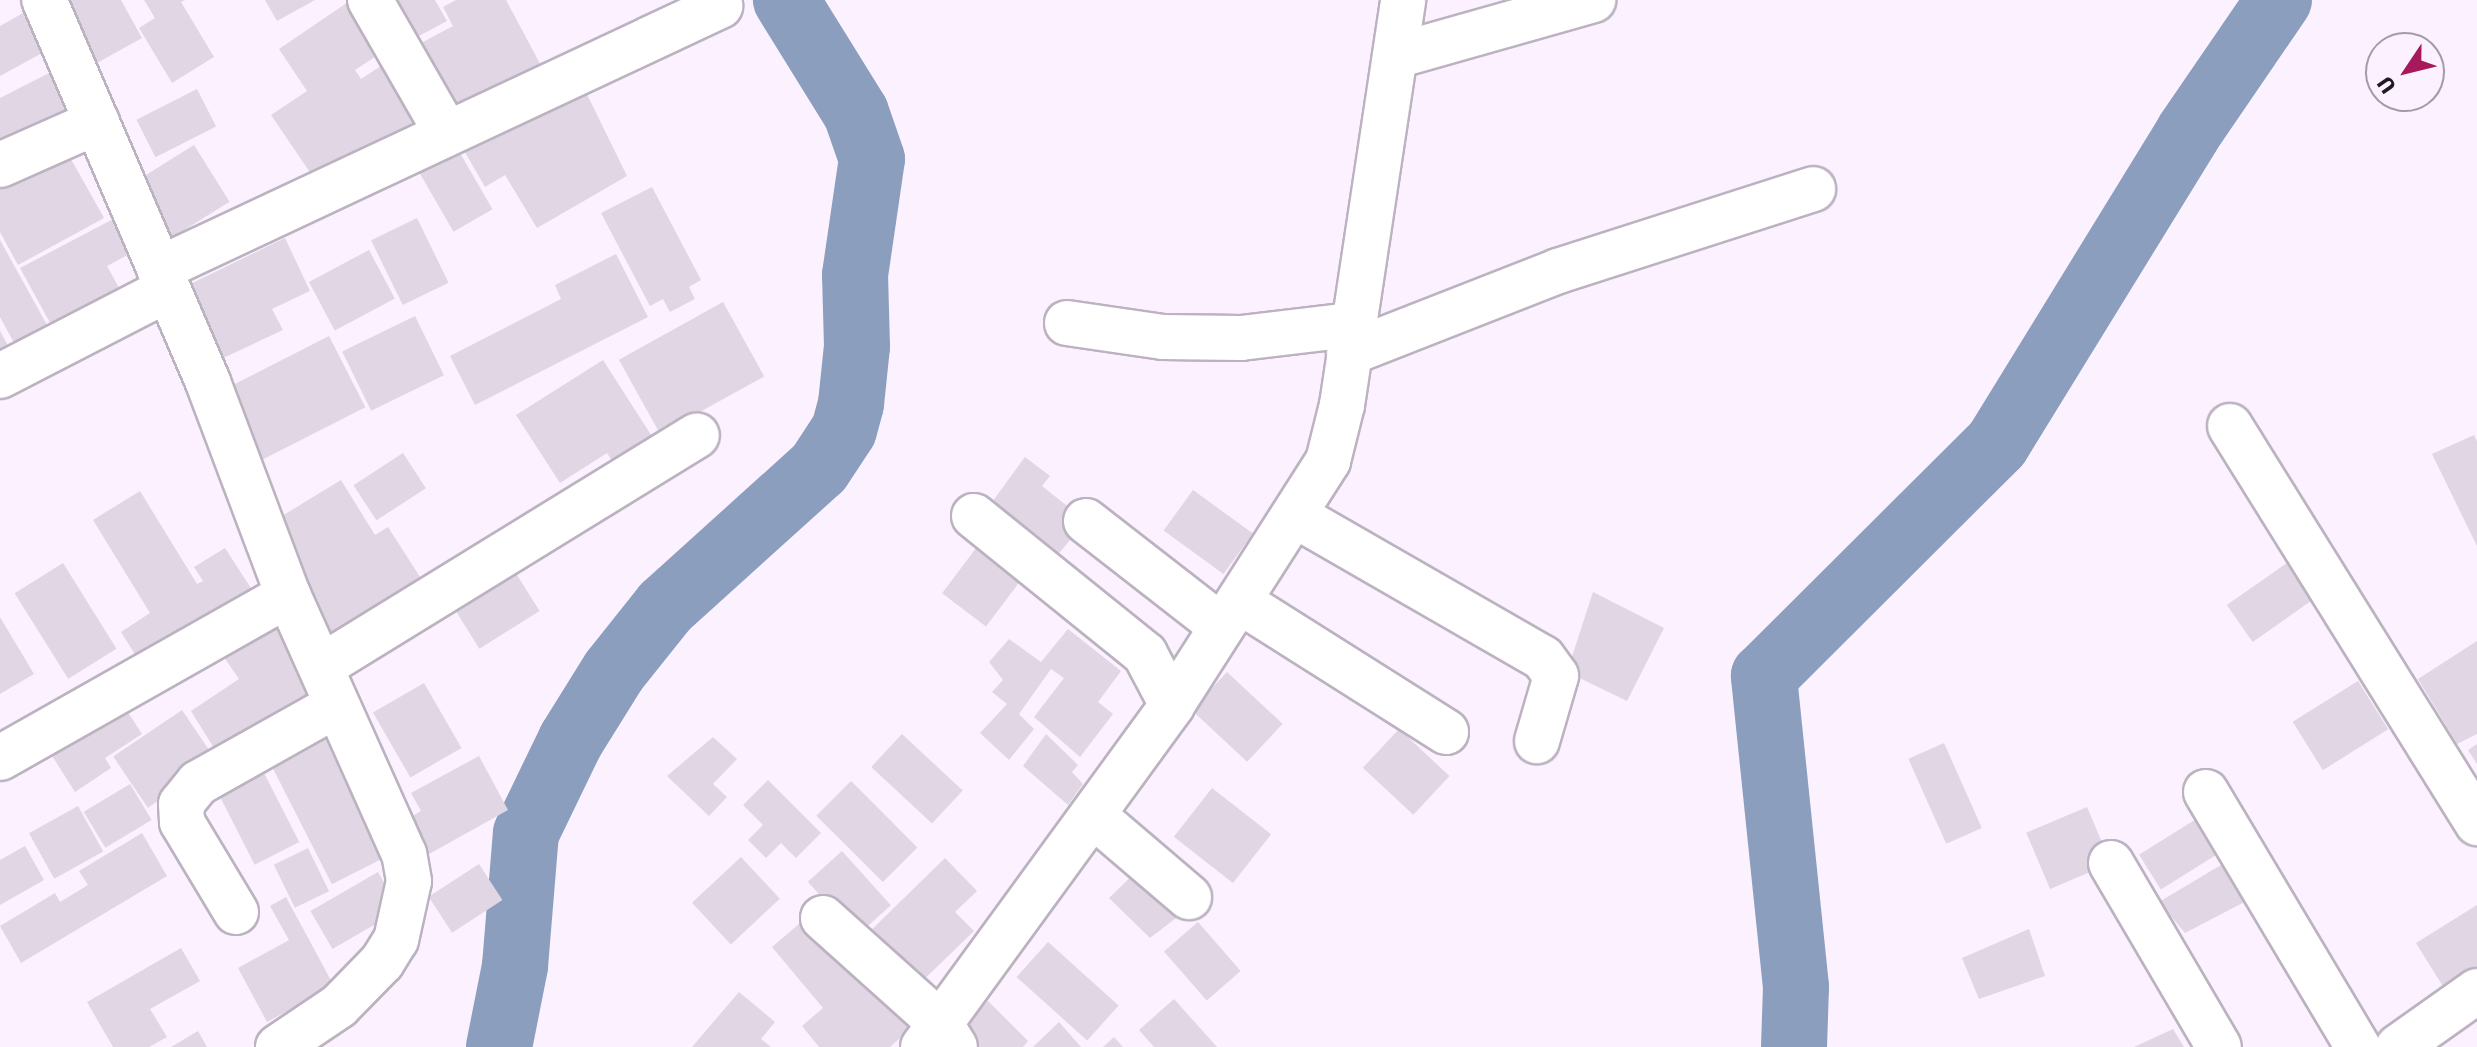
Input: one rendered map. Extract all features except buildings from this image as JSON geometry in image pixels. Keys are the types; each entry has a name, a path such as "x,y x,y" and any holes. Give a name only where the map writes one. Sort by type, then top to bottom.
{"street":[{"path":"44,0 208,382 288,595 404,854 408,891 396,940 382,962 339,1006 278,1047"},
{"path":"370,0 446,132"},
{"path":"823,918 939,1039 1172,705 1296,516 1336,438 1399,55 1403,0"},
{"path":"1399,55 1593,0"},
{"path":"0,376 162,280 319,197 446,132 720,6"},
{"path":"0,165 97,122"},
{"path":"1067,323 1163,337 1350,339 1813,189"},
{"path":"2230,426 2477,823"},
{"path":"236,912 182,822 181,804 198,783 330,686 697,435"},
{"path":"974,516 1145,654 1172,705"},
{"path":"1296,516 1543,658 1556,676 1537,741"},
{"path":"1086,521 1231,614 1446,732"},
{"path":"0,758 288,595"},
{"path":"2206,792 2358,1047"},
{"path":"1094,816 1189,897"},
{"path":"2111,863 2219,1047"},
{"path":"2398,1047 2477,991"}],"waterway":[{"path":"499,1047 515,966 526,833 571,740 614,671 665,607 819,468 844,430 851,404 857,346 855,275 872,159 856,113 786,0"},
{"path":"1794,1047 1796,987 1764,676 1997,444 2188,133 2279,0"}]}
